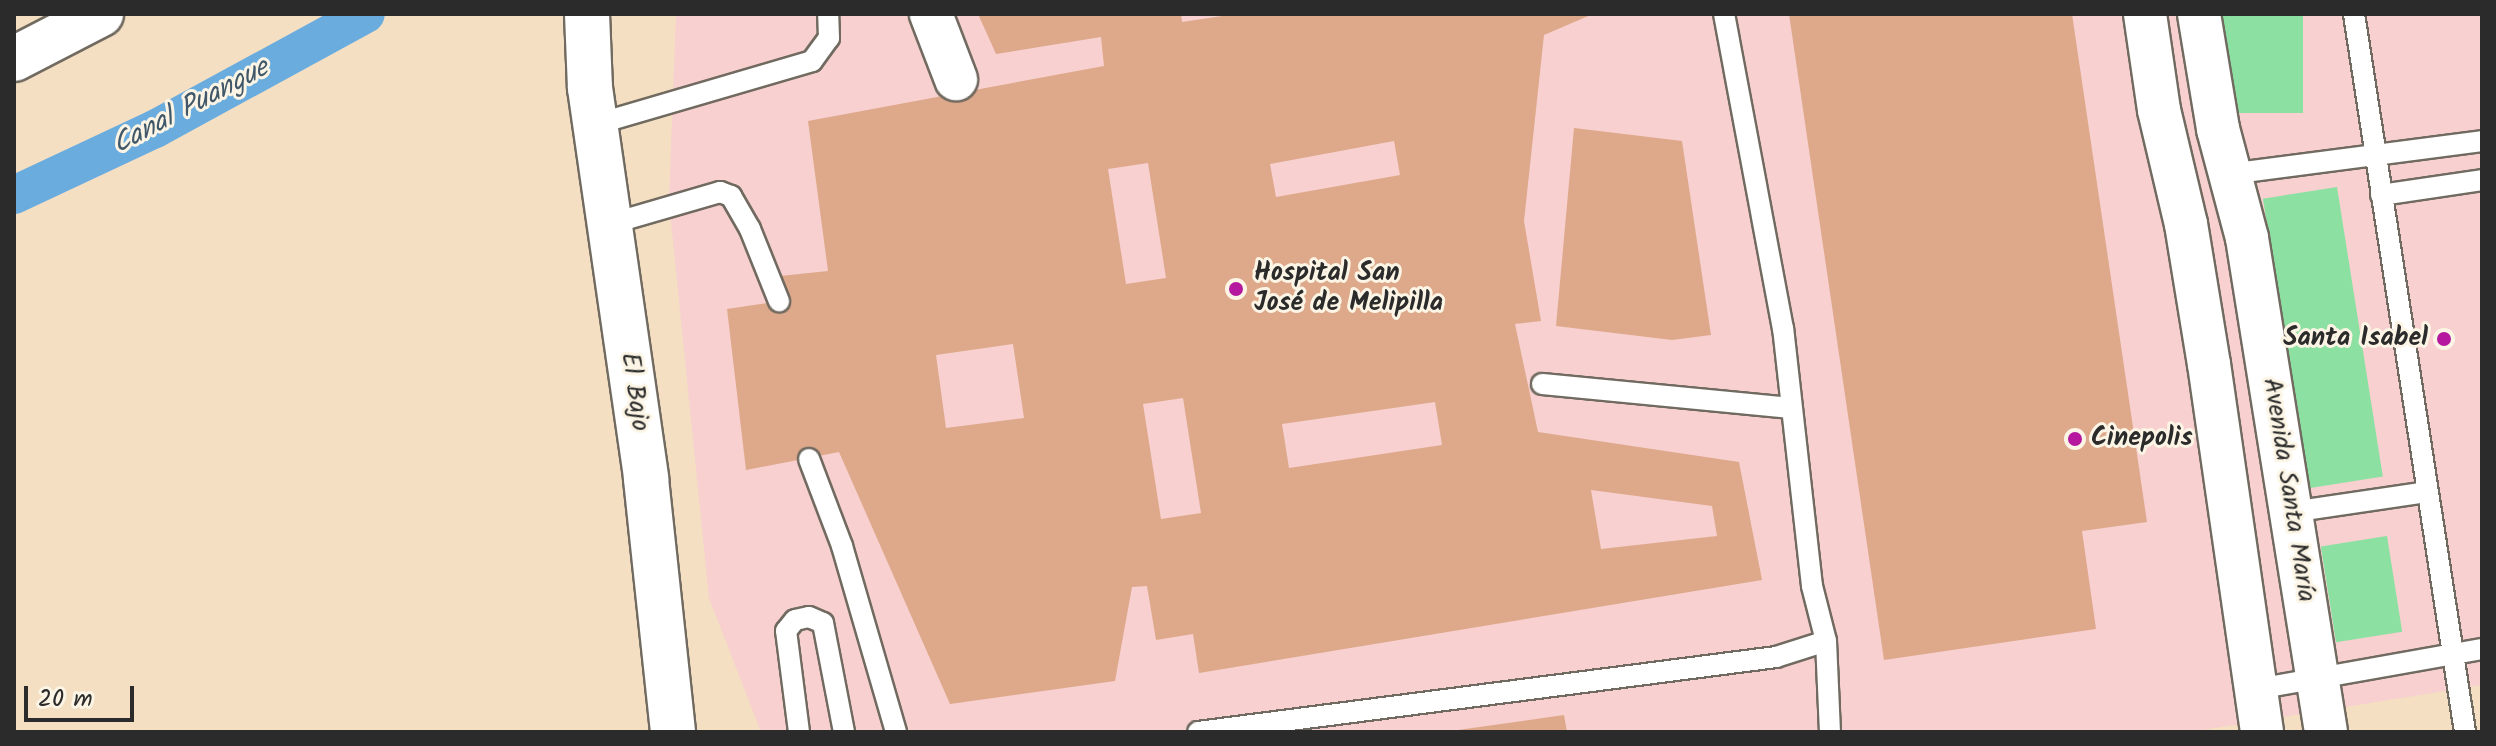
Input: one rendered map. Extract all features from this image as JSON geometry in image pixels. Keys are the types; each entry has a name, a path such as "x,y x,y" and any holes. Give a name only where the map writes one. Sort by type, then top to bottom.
{"street":[{"path":"14,59 101,14"},
{"name":"El Bajo","path":"564,14 586,33 646,479 673,732"},
{"path":"931,14 956,79"},
{"path":"2145,14 2159,110 2204,334 2262,732"},
{"name":"Avenida Santa María","path":"2199,14 2229,174 2247,238 2326,732"}],"lane":[{"path":"597,124 812,61 829,38 828,14"},
{"path":"1724,14 1783,329 1789,408 1812,586 1826,641 1830,732"},
{"path":"2354,14 2465,732"},
{"path":"2229,174 2482,141"},
{"path":"2381,195 2482,180"},
{"path":"610,224 710,192 731,196 779,301"},
{"path":"1542,384 1789,408"},
{"path":"809,459 842,546 896,732"},
{"path":"2292,512 2427,492"},
{"path":"799,732 786,631 795,620 809,617 823,623 844,732"},
{"path":"1198,732 1776,657 1826,641"},
{"path":"2257,689 2482,649"}],"shaded area":[{"name":"Hospital San José de Melipilla","path":"676,14 2482,14 2482,685 2190,732 761,732 709,598 669,202"}],"green space":[{"path":"2219,14 2303,14 2303,113 2219,113"},
{"path":"2337,187 2383,476 2309,488 2263,199"},
{"path":"2387,536 2402,632 2336,642 2321,546"}],"building":[{"path":"978,14 1181,14 1182,22 1236,14 1593,14 1544,35 1524,221 1541,321 1515,324 1538,432 1739,462 1762,580 1199,673 1193,634 1156,640 1147,586 1132,587 1115,681 950,704 839,452 746,470 727,309 780,301 780,276 828,271 808,121 1104,66 1101,37 996,54","holes":["1394,141 1400,175 1276,197 1270,164","1148,163 1166,278 1126,284 1108,169","1013,344 1024,418 946,428 936,355","1183,398 1201,513 1161,519 1143,404","1435,402 1442,445 1289,468 1282,424","1591,490 1712,506 1717,536 1601,549"]},
{"path":"1789,14 2072,14 2147,522 2082,531 2096,629 1884,660"},
{"path":"1574,128 1682,141 1711,335 1672,340 1556,326"},
{"path":"1564,715 1567,732 1458,730"}],"waterway":[{"name":"Canal Puangue","path":"14,195 155,129 366,14"}],"place":[{"name":"Hospital San José de Melipilla","path":"1236,289"},
{"name":"Santa Isabel","path":"2444,339"},
{"name":"Cinepolis","path":"2075,439"}]}
